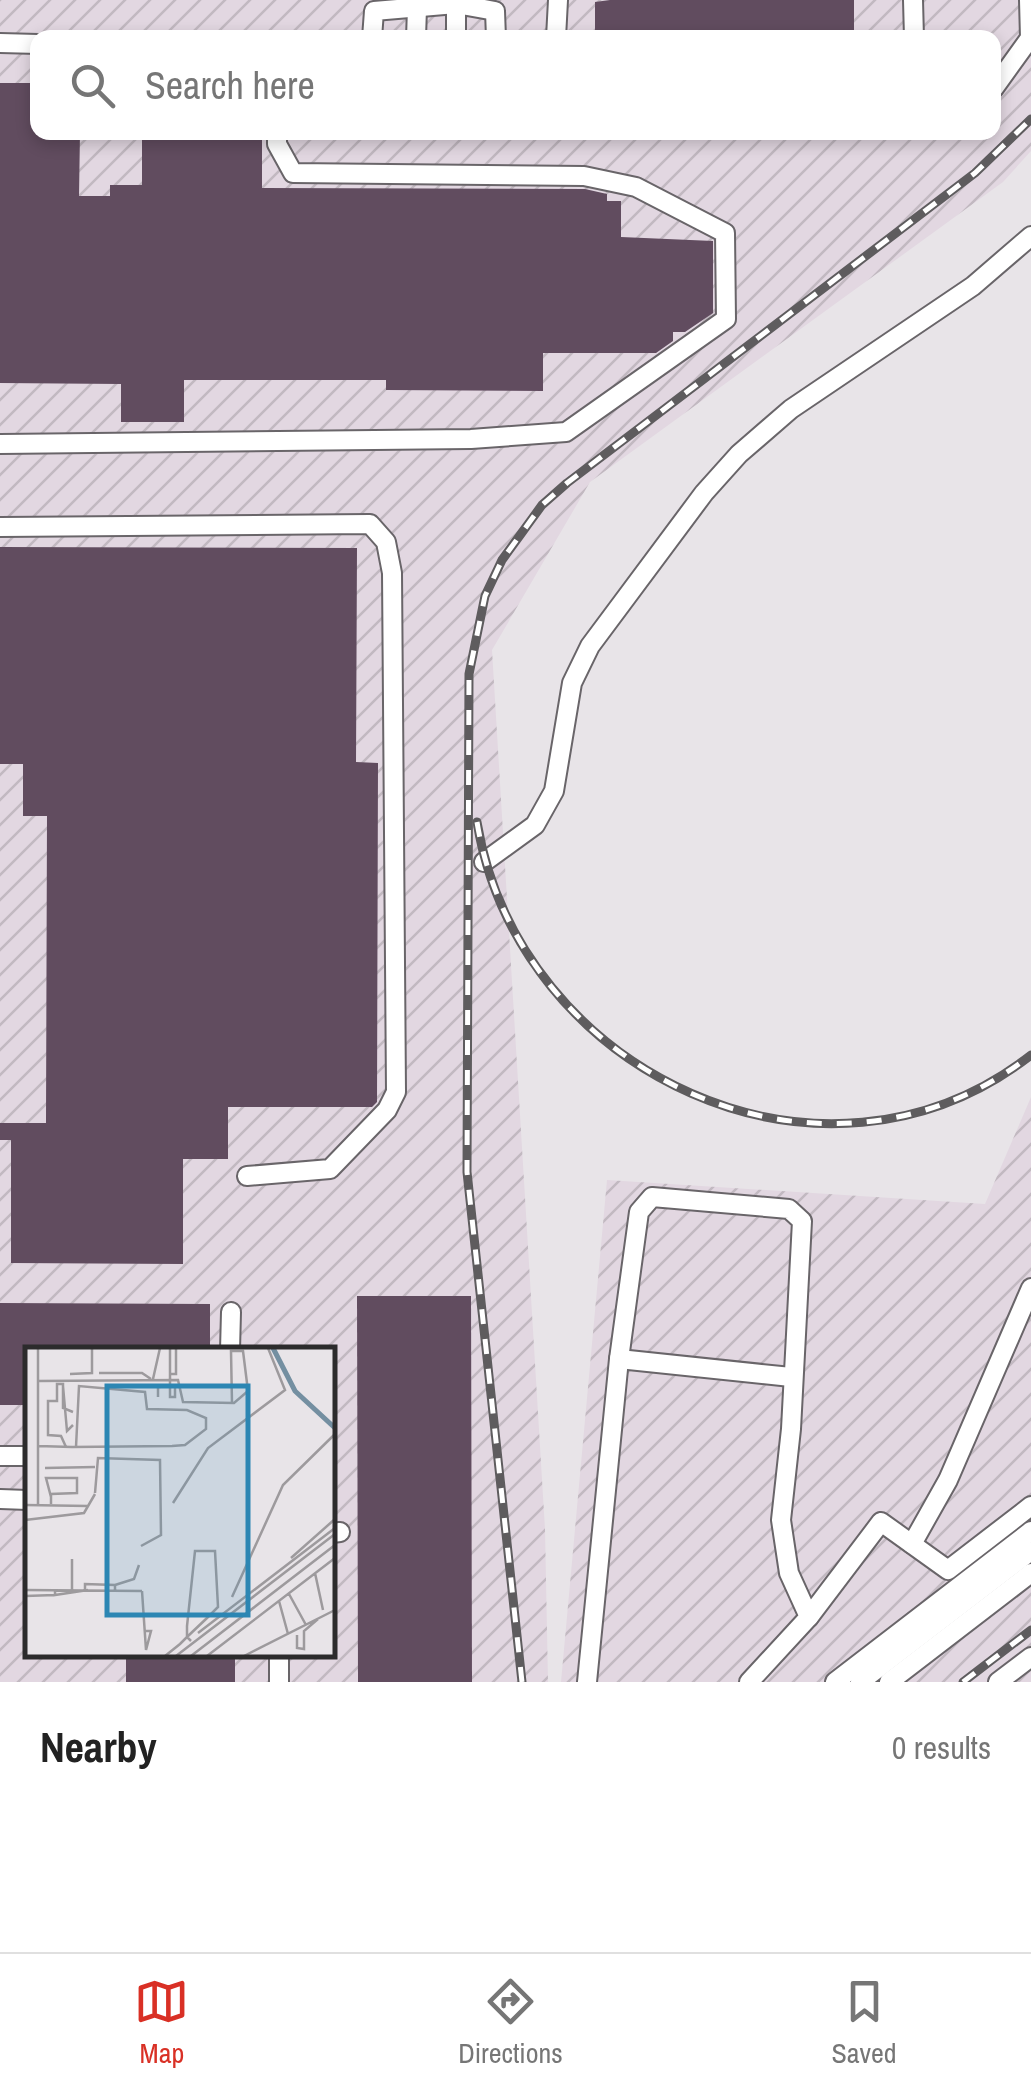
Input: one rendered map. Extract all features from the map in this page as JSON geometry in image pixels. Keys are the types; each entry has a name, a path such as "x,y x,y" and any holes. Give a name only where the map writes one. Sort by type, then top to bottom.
{"street":[{"path":"556,30 558,0"},
{"path":"913,0 914,30"},
{"path":"1001,78 1030,38 1029,0"},
{"path":"456,2 456,30"},
{"path":"373,30 374,11 456,2 495,11 496,30"},
{"path":"416,30 417,8"},
{"path":"0,43 30,44"},
{"path":"0,444 471,439 566,432 726,319 724,234 636,186 584,176 294,172 277,140"},
{"path":"484,862 535,825 554,791 572,684 590,646 704,494 739,454 791,409 973,286 1031,236"},
{"path":"0,527 370,524 386,542 392,573 396,1092 387,1110 330,1169 247,1176"},
{"path":"587,1682 619,1359 639,1212 652,1197 788,1209 802,1221 782,1545 788,1573 809,1617"},
{"path":"912,1544 948,1480 1031,1288"},
{"path":"230,1347 232,1312"},
{"path":"619,1359 792,1378"},
{"path":"749,1682 809,1617 881,1522 948,1570 1031,1506"},
{"path":"835,1682 1031,1531"},
{"path":"860,1682 1031,1550"},
{"path":"889,1682 1031,1573"},
{"path":"998,1682 1031,1657"}],"shaded area":[{"path":"0,0 1031,0 1031,151 1003,182 590,482 492,650 545,1529 548,1682 0,1682"},
{"path":"1031,1097 1031,1682 561,1682 607,1180 985,1204"}],"building":[{"path":"854,0 854,30 595,30 595,2"},
{"path":"0,83 30,83 30,140 80,140 79,196 110,196 110,185 142,185 142,140 262,140 262,188 585,189 607,194 607,201 621,201 621,237 713,241 713,313 685,332 673,332 673,341 656,353 543,353 543,391 386,390 386,380 184,380 184,422 121,422 121,384 0,383"},
{"path":"0,547 357,548 356,762 378,763 377,1102 372,1107 228,1107 228,1159 183,1159 183,1264 11,1263 11,1140 0,1140 0,1123 46,1123 47,816 23,816 23,764 0,764"},
{"path":"357,1296 471,1296 472,1682 358,1682"},
{"path":"0,1303 210,1304 210,1347 25,1347 25,1405 0,1405"},
{"path":"126,1657 235,1657 235,1682 126,1682"}],"railway":[{"path":"522,1682 467,1172 469,674 485,596 502,560 542,505 567,483 975,173 1031,119"},
{"path":"477,822 504,911 552,987 615,1049 691,1093 775,1119 862,1122 949,1102 1031,1055"},
{"path":"963,1682 1031,1630"}]}
